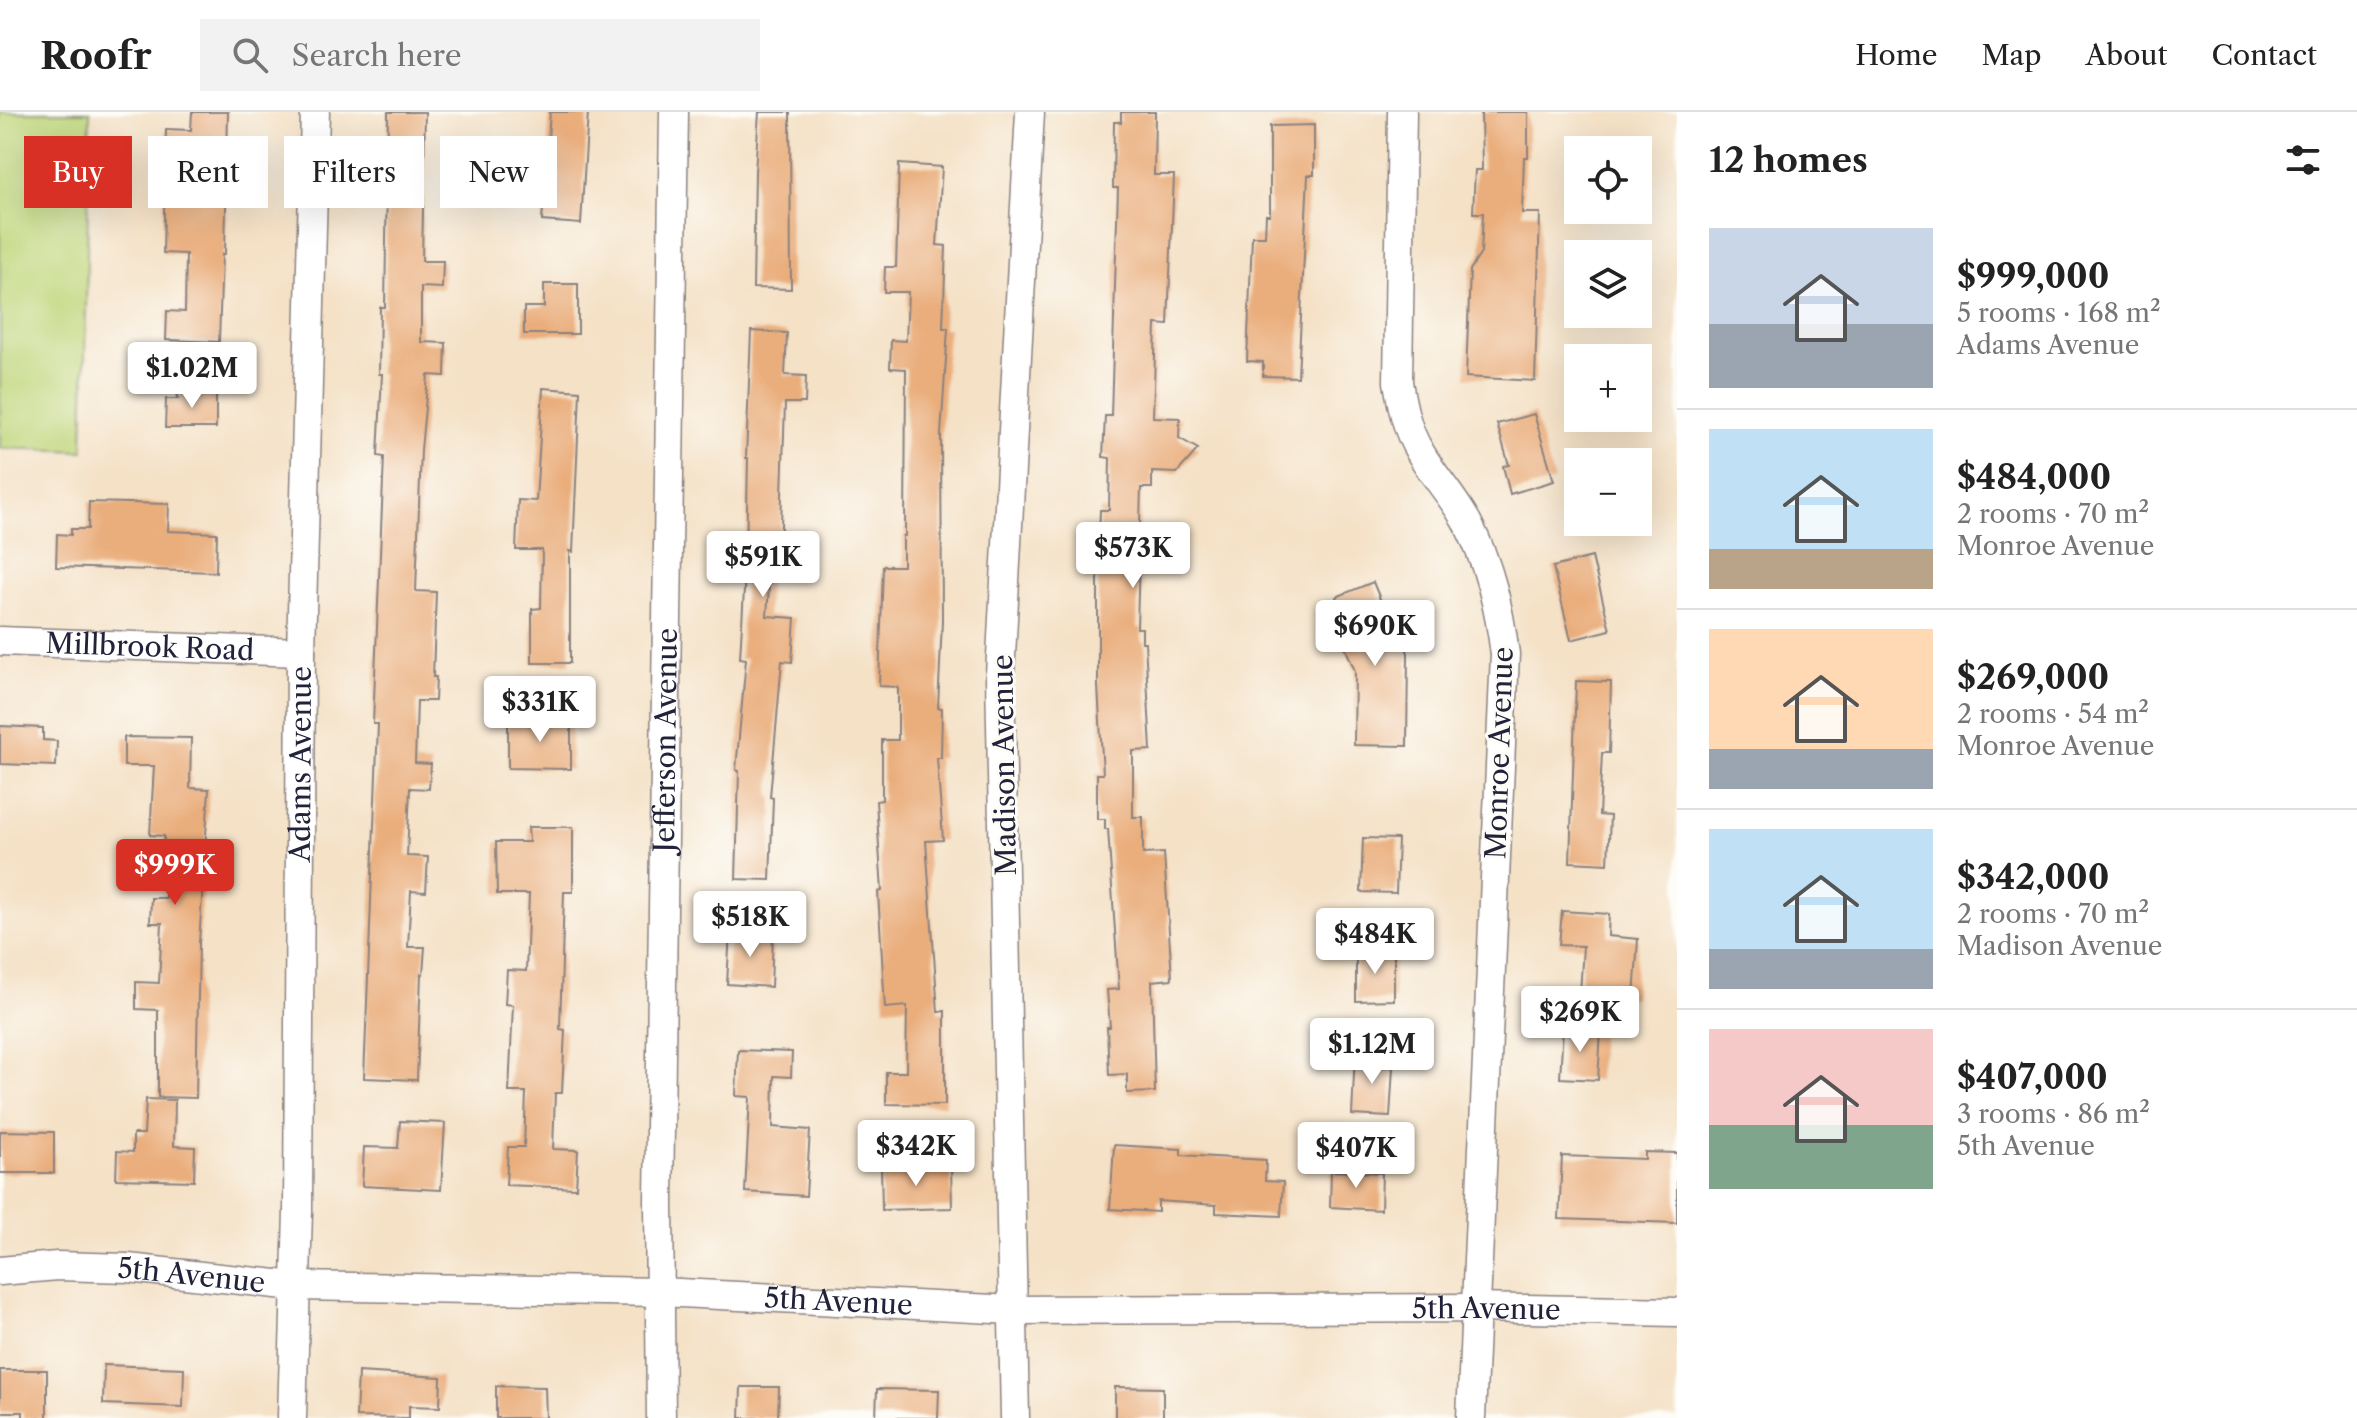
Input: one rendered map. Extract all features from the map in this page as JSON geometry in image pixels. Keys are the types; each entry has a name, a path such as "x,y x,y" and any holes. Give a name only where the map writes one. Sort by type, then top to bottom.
{"street":[{"name":"Adams Avenue","path":"292,1418 298,1211 301,652 315,112"},
{"name":"Jefferson Avenue","path":"661,1418 674,112"},
{"name":"Madison Avenue","path":"1015,1418 1000,675 1030,112"},
{"name":"Monroe Avenue","path":"1402,112 1398,382 1404,414 1419,451 1466,520 1485,558 1498,603 1505,654 1471,1418"},
{"name":"Millbrook Road","path":"0,641 301,652"},
{"name":"5th Avenue","path":"0,1271 57,1266 128,1268 295,1286 660,1292 1013,1310 1475,1308 1677,1312"}],"green space":[{"path":"0,112 90,112 90,136 24,136 24,208 88,208 83,451 0,448"}],"building":[{"path":"192,112 228,112 227,136 166,136 166,129 191,130"},
{"path":"388,112 425,112 424,162 424,136 388,136"},
{"path":"550,112 588,112 581,224 542,221 543,208 557,208 557,136 548,136"},
{"path":"759,112 790,112 791,289 753,288"},
{"path":"1121,112 1155,112 1154,175 1174,175 1168,325 1156,324 1153,417 1180,418 1179,438 1198,449 1177,473 1152,472 1152,488 1141,488 1137,628 1142,628 1142,642 1145,642 1151,750 1133,751 1133,817 1143,817 1143,854 1164,853 1172,979 1152,981 1155,1092 1127,1093 1127,1074 1109,1075 1107,990 1119,989 1108,829 1105,829 1105,819 1097,819 1097,774 1103,774 1098,686 1098,557 1100,510 1109,510 1110,458 1103,457 1105,416 1111,416 1118,188 1113,188 1114,122 1121,122"},
{"path":"1481,112 1528,112 1528,157 1524,157 1522,213 1540,213 1535,381 1466,377 1470,270 1481,253 1483,213 1473,213 1475,170 1482,170"},
{"path":"1314,125 1314,175 1308,175 1298,377 1263,376 1263,362 1247,361 1252,236 1265,236 1266,215 1270,215 1270,126"},
{"path":"899,164 942,167 937,245 946,246 943,328 948,328 941,435 942,621 938,708 942,708 941,758 937,758 943,840 926,841 938,1012 945,1011 945,1105 886,1104 886,1072 906,1072 907,1006 885,1008 876,801 882,800 882,740 898,740 898,687 879,686 883,566 903,566 905,536 906,369 890,368 891,340 906,341 908,292 884,292 885,267 896,267"},
{"path":"164,208 226,208 219,342 166,340 167,311 185,312 186,254 163,253"},
{"path":"387,208 423,208 422,261 443,261 442,288 421,287 421,342 446,343 445,376 428,375 421,450 416,591 436,592 433,677 436,677 435,701 417,701 415,763 431,764 429,789 410,788 407,856 428,857 426,892 411,891 408,947 425,947 417,1080 364,1078 378,724 373,724 384,457 378,456 382,374 379,374 380,307 385,307"},
{"path":"544,284 578,284 578,334 524,334 524,307 544,307"},
{"path":"751,331 787,333 785,375 806,376 805,403 785,403 780,557 771,557 767,616 795,618 792,662 782,661 770,797 773,798 770,880 736,879 739,771 736,770 746,659 740,658 746,556"},
{"path":"543,388 580,391 573,552 570,551 570,663 532,663 532,609 541,608 542,550 516,550 518,500 536,501"},
{"path":"177,390 216,390 216,428 165,428 166,399 178,399"},
{"path":"1534,414 1554,481 1510,494 1503,466 1509,465 1497,424"},
{"path":"89,502 169,504 168,531 217,533 216,572 56,567 57,534 71,535 71,529 88,529"},
{"path":"1592,557 1610,630 1571,640 1553,567"},
{"path":"1373,582 1382,604 1387,602 1408,653 1407,746 1354,745 1355,671 1333,618 1343,613 1336,597"},
{"path":"1576,681 1611,682 1609,753 1602,753 1599,815 1610,816 1608,864 1570,862"},
{"path":"508,718 571,719 571,769 508,768"},
{"path":"0,726 43,728 43,740 57,741 56,766 0,764"},
{"path":"124,737 191,738 190,788 209,789 199,943 196,1098 158,1097 158,1010 136,1009 136,982 159,983 162,923 150,923 151,898 166,898 168,850 164,849 164,836 150,835 154,766 124,766"},
{"path":"528,827 573,827 573,892 564,892 560,1029 565,1030 562,1093 555,1093 553,1149 578,1150 576,1188 506,1185 508,1147 524,1147 526,1092 509,1092 513,1005 505,1004 507,970 526,971 529,894 497,894 496,842 529,842"},
{"path":"1363,838 1398,839 1396,893 1361,892"},
{"path":"1562,911 1609,914 1608,936 1638,939 1634,998 1580,994 1583,946 1559,945"},
{"path":"730,931 773,934 771,987 727,984"},
{"path":"1356,952 1394,952 1394,1000 1356,1001"},
{"path":"1563,1028 1601,1031 1598,1080 1560,1078"},
{"path":"738,1050 792,1052 791,1077 774,1076 773,1127 810,1130 806,1196 745,1192 750,1097 736,1096"},
{"path":"1355,1053 1383,1054 1382,1067 1393,1067 1390,1117 1352,1115"},
{"path":"146,1099 175,1100 174,1146 195,1147 194,1181 116,1179 117,1151 133,1152 133,1134 144,1134"},
{"path":"400,1121 445,1123 441,1190 362,1186 364,1147 398,1148"},
{"path":"0,1131 54,1132 54,1173 0,1173"},
{"path":"1114,1145 1181,1149 1181,1155 1266,1160 1265,1181 1283,1182 1281,1216 1216,1213 1216,1205 1158,1201 1158,1212 1110,1209"},
{"path":"1645,1152 1677,1153 1677,1223 1559,1219 1562,1156 1645,1159"},
{"path":"951,1166 952,1208 882,1210 881,1167"},
{"path":"1331,1171 1382,1173 1381,1210 1330,1207"},
{"path":"104,1365 184,1368 183,1407 103,1404"},
{"path":"0,1370 47,1370 47,1418 23,1418 23,1412 0,1412"},
{"path":"358,1372 441,1377 440,1407 409,1406 409,1418 356,1417"},
{"path":"496,1386 545,1387 546,1418 496,1418"},
{"path":"741,1387 779,1387 778,1418 740,1418"},
{"path":"1115,1387 1163,1388 1163,1418 1115,1418"},
{"path":"877,1389 939,1390 938,1418 876,1418"}]}
